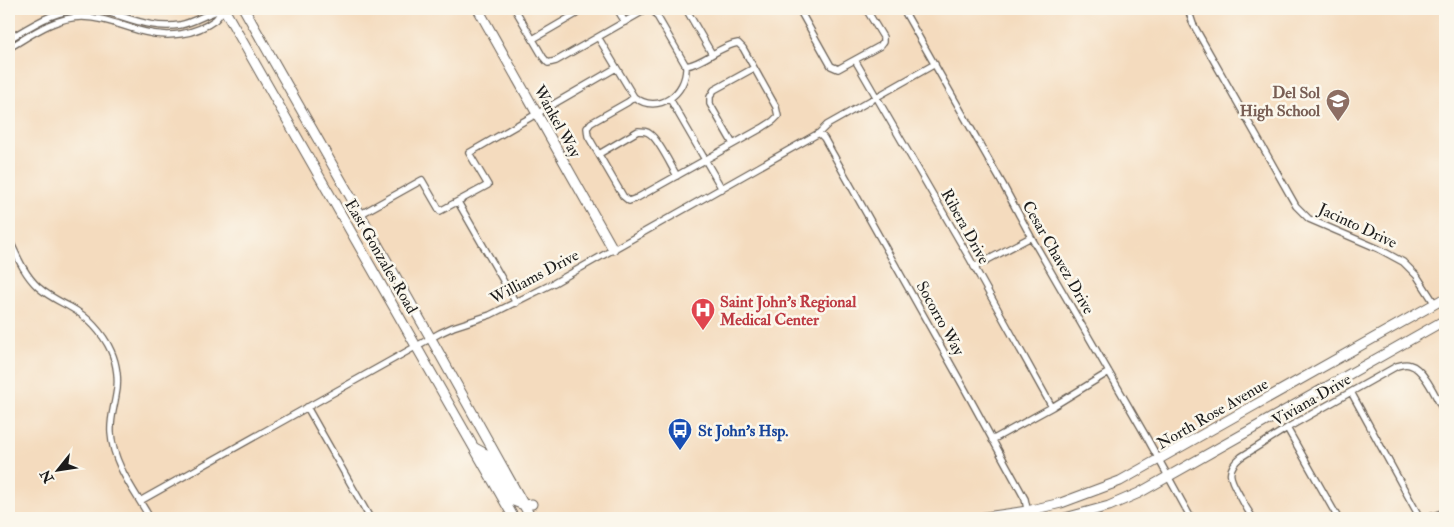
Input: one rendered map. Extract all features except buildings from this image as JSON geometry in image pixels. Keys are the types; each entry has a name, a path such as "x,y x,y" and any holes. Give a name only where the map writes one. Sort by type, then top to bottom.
{"main road":[{"name":"East Gonzales Road","path":"224,9 514,518"},
{"name":"East Gonzales Road","path":"244,9 528,505 531,518"},
{"name":"Wankel Way","path":"478,9 613,249"},
{"name":"North Rose Avenue","path":"979,518 1025,515 1120,481 1445,298"},
{"path":"1065,518 1123,501 1445,321"},
{"path":"475,448 486,454 511,500 528,505"}],"street":[{"path":"9,39 56,14 69,10 88,9"},
{"path":"95,9 107,11 140,23 157,26 179,25 224,9"},
{"path":"9,48 59,20 81,17 93,18 145,32 169,35 197,29 215,20 224,9"},
{"path":"515,9 548,63 647,9"},
{"path":"533,39 576,14 578,9"},
{"path":"618,9 625,22"},
{"path":"598,37 634,97 640,101 651,103 670,100 676,95 682,85 686,74 686,66 653,9"},
{"path":"686,9 712,54"},
{"path":"799,9 831,66 838,69 880,46 883,42 883,37 866,9"},
{"name":"Cesar Chavez Drive","path":"903,9 1191,518"},
{"name":"Jacinto Drive","path":"1188,9 1194,24 1296,206 1309,219 1379,249 1403,262 1417,276 1435,304"},
{"path":"634,97 591,123 587,128 588,136 623,196 629,201 773,121 778,115 776,107 738,43 731,44 695,65 686,66"},
{"name":"Ribera Drive","path":"856,60 1052,407"},
{"name":"Williams Drive","path":"140,501 431,338 452,327 479,319 516,303 554,283 722,189 819,133 827,125 935,64"},
{"path":"361,214 422,180 440,212 458,202 488,184 470,153 616,68"},
{"path":"733,144 710,104 710,97 714,90 754,68"},
{"path":"670,100 722,189"},
{"path":"599,154 638,132 646,131 657,142 677,176"},
{"name":"Socorro Way","path":"819,133 962,384 1025,499 1025,515"},
{"path":"458,202 516,303"},
{"path":"974,267 1031,237"},
{"path":"9,239 24,268 37,286 49,296 79,312 97,329 110,350 114,358 118,382 110,422 113,447 117,459 150,518"},
{"name":"Viviana Drive","path":"1253,518 1232,482 1230,476 1234,462 1287,428 1397,366 1403,364 1411,365 1422,373 1445,414"},
{"path":"992,440 1052,407 1109,372"},
{"path":"1351,392 1420,518"},
{"path":"307,407 370,518"},
{"path":"1287,428 1338,518"},
{"path":"1427,518 1445,512"}],"place":[{"name":"Del Sol High School","path":"1338,122"},
{"name":"Saint John's Regional Medical Center","path":"703,331"},
{"name":"St John's Hsp.","path":"680,451"}]}
